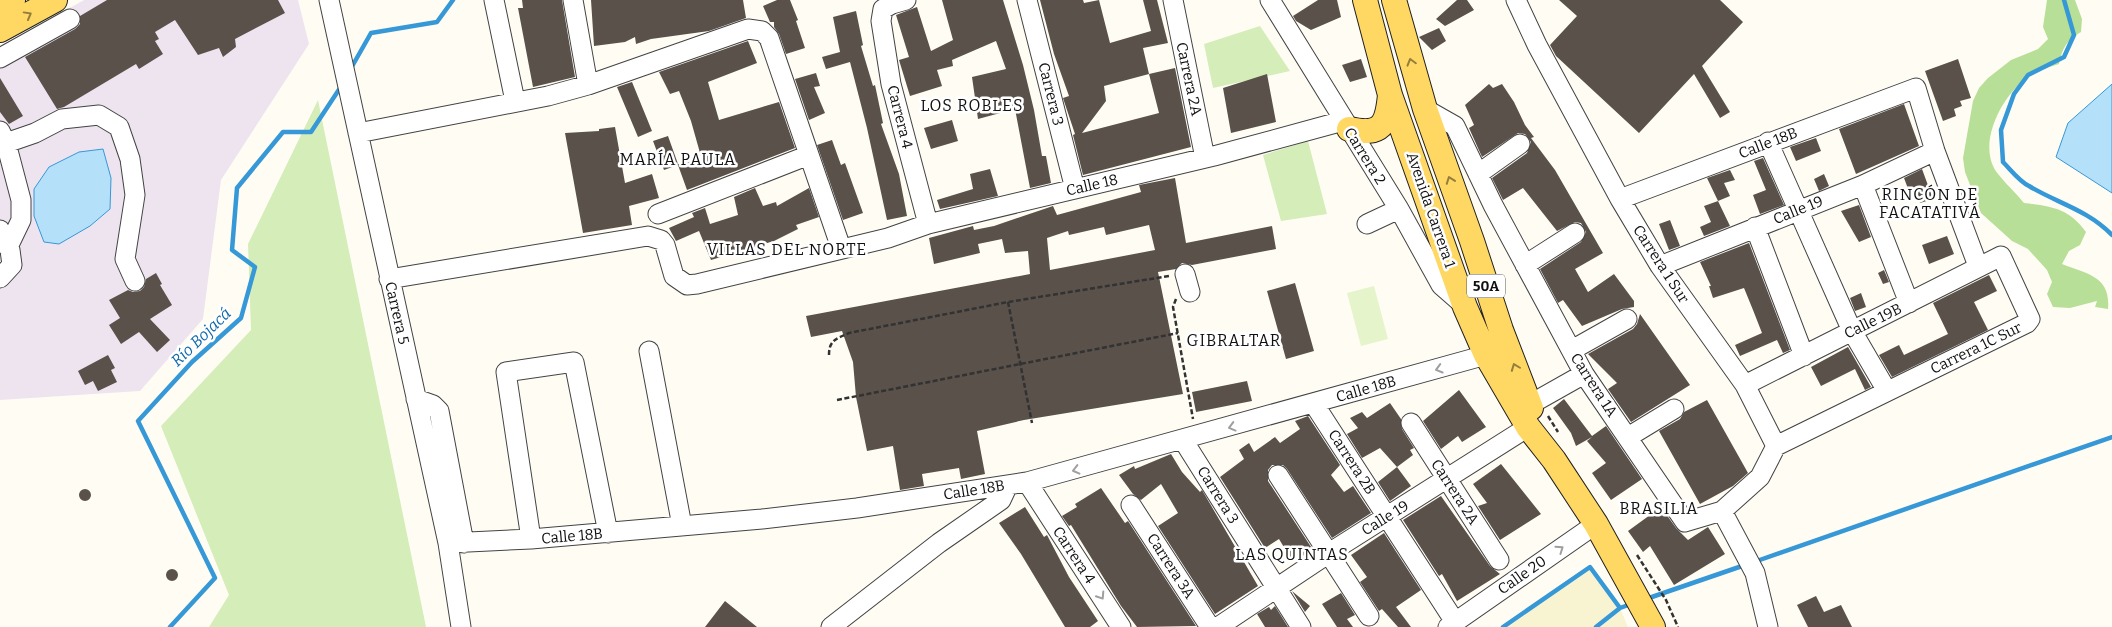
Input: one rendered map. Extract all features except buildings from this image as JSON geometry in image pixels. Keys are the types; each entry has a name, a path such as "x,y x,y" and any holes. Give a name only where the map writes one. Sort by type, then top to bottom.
{"main road":[{"path":"0,30 55,0"},
{"name":"Avenida Carrera 1","path":"1365,0 1390,95 1466,307 1486,356 1529,416 1554,460 1596,524 1642,583 1650,621"},
{"name":"Avenida Carrera 1","path":"1394,0 1425,109 1461,210 1529,416"},
{"path":"1346,125 1368,131 1382,125 1388,118 1390,95"},
{"path":"1417,166 1439,214 1446,222 1456,221 1461,210"},
{"path":"1466,307 1501,330"}],"street":[{"name":"Carrera 5","path":"329,0 416,399 433,405 439,411 456,543"},
{"path":"494,0 515,101"},
{"path":"573,0 588,85"},
{"name":"Carrera 4","path":"906,0 883,9 881,22 891,84 928,224"},
{"name":"Carrera 3","path":"1027,0 1075,188"},
{"name":"Carrera 2A","path":"1173,0 1205,158"},
{"name":"Carrera 2","path":"1270,0 1399,209 1441,285 1466,307"},
{"name":"Carrera 1 Sur","path":"1516,0 1537,45 1620,199 1660,266 1745,385 1776,446"},
{"path":"0,58 70,19"},
{"path":"358,133 548,96 588,85 748,29 762,31 769,38 841,248"},
{"name":"Calle 18B","path":"1620,199 1916,88 1935,151"},
{"name":"Carrera 1A","path":"1425,109 1455,126 1478,174 1584,374 1685,522 1722,511"},
{"path":"0,278 12,265 4,238 21,220 22,200 7,176 3,137 35,133 62,119 99,115 119,127 130,159 135,195 125,258 135,281"},
{"name":"Calle 18","path":"389,279 648,236 661,240 665,245 674,276 687,285 697,284 888,238 928,224 1346,125"},
{"path":"1768,142 1852,331 1887,391 1776,446 1760,478 1722,511 1755,573 1768,627"},
{"path":"1478,174 1520,144"},
{"path":"1935,151 1978,266"},
{"name":"Calle 19","path":"1660,266 1863,184 1935,151"},
{"path":"658,214 809,155"},
{"path":"1863,184 1909,303"},
{"path":"1368,224 1399,209"},
{"path":"1755,227 1804,356"},
{"path":"1526,265 1575,233"},
{"name":"Calle 19B","path":"1745,385 2001,256"},
{"name":"Carrera 1C Sur","path":"1887,391 2027,323 2030,319 2001,256"},
{"path":"1572,350 1627,319"},
{"path":"649,351 682,526"},
{"name":"Calle 18B","path":"456,543 531,539 682,526 856,502 1018,484 1183,440 1267,409 1314,404 1486,356"},
{"path":"531,539 506,372 574,362 608,533"},
{"name":"Calle 19","path":"1218,627 1447,478 1584,374"},
{"name":"Carrera 2B","path":"1314,404 1387,516 1452,624"},
{"path":"1628,437 1674,409"},
{"name":"Carrera 2A","path":"1411,423 1499,560"},
{"name":"Carrera 3","path":"1183,440 1301,627"},
{"path":"1278,475 1369,616"},
{"path":"831,627 939,542 1000,500 1018,484"},
{"name":"Carrera 4","path":"1018,484 1121,627"},
{"name":"Carrera 3A","path":"1131,506 1210,627"},
{"name":"Calle 20","path":"1452,624 1596,524"},
{"path":"456,543 461,627"}],"path":[{"path":"828,354 829,344 832,340 849,333 1008,302 1188,283 1174,300 1193,419"},
{"path":"1008,302 1032,423"},
{"path":"837,400 1178,332"},
{"path":"1642,583 1666,600 1678,627"}],"shaded area":[{"path":"84,0 298,0 309,44 221,180 203,319 140,391 0,400 0,47"},
{"path":"1590,567 1620,608 1628,627 1503,627"}],"green space":[{"path":"2047,0 2075,0 2082,19 2081,32 2066,45 2059,64 2037,72 2024,80 2005,102 1992,129 1990,156 1996,171 2024,203 2043,205 2059,210 2080,224 2086,232 2080,245 2069,251 2062,264 2096,278 2106,289 2108,309 2095,307 2097,301 2070,308 2053,307 2047,294 2052,282 2047,270 2028,249 2012,241 1981,213 1965,172 1963,158 1973,101 1979,88 1988,78 2011,60 2038,49 2048,39 2043,27"},
{"path":"1260,26 1290,71 1213,88 1204,44"},
{"path":"318,100 426,627 209,627 229,595 161,426 251,330 248,244"},
{"path":"1308,141 1327,214 1281,221 1263,155"},
{"path":"1374,286 1388,339 1361,346 1347,293"}],"water":[{"path":"2112,84 2112,193 2056,157 2068,123"},
{"path":"103,149 111,178 110,209 90,226 59,244 44,242 34,216 34,189 49,167 79,152"}],"waterway":[{"name":"Río Bojacá","path":"350,70 371,33 437,22 453,0"},
{"path":"2064,0 2074,35 2064,57 2028,75 2014,94 2001,130 2003,162 2025,184 2083,213 2103,226 2112,235"},
{"name":"Río Bojacá","path":"170,627 215,578 138,421 192,362 241,318 255,267 232,250 237,188 283,132 311,132 342,85"},
{"path":"1754,562 2112,437"},
{"path":"1646,599 1745,565"},
{"path":"1503,627 1590,567 1620,608 1631,604"},
{"path":"1596,627 1620,608"}],"district":[{"name":"LOS ROBLES","path":"972,105"},
{"name":"MARÍA PAULA","path":"678,159"},
{"name":"RINCÓN DE FACATATIVÁ","path":"1930,203"},
{"name":"VILLAS DEL NORTE","path":"787,249"},
{"name":"GIBRALTAR","path":"1234,340"},
{"name":"BRASILIA","path":"1659,508"},
{"name":"LAS QUINTAS","path":"1292,554"}]}
